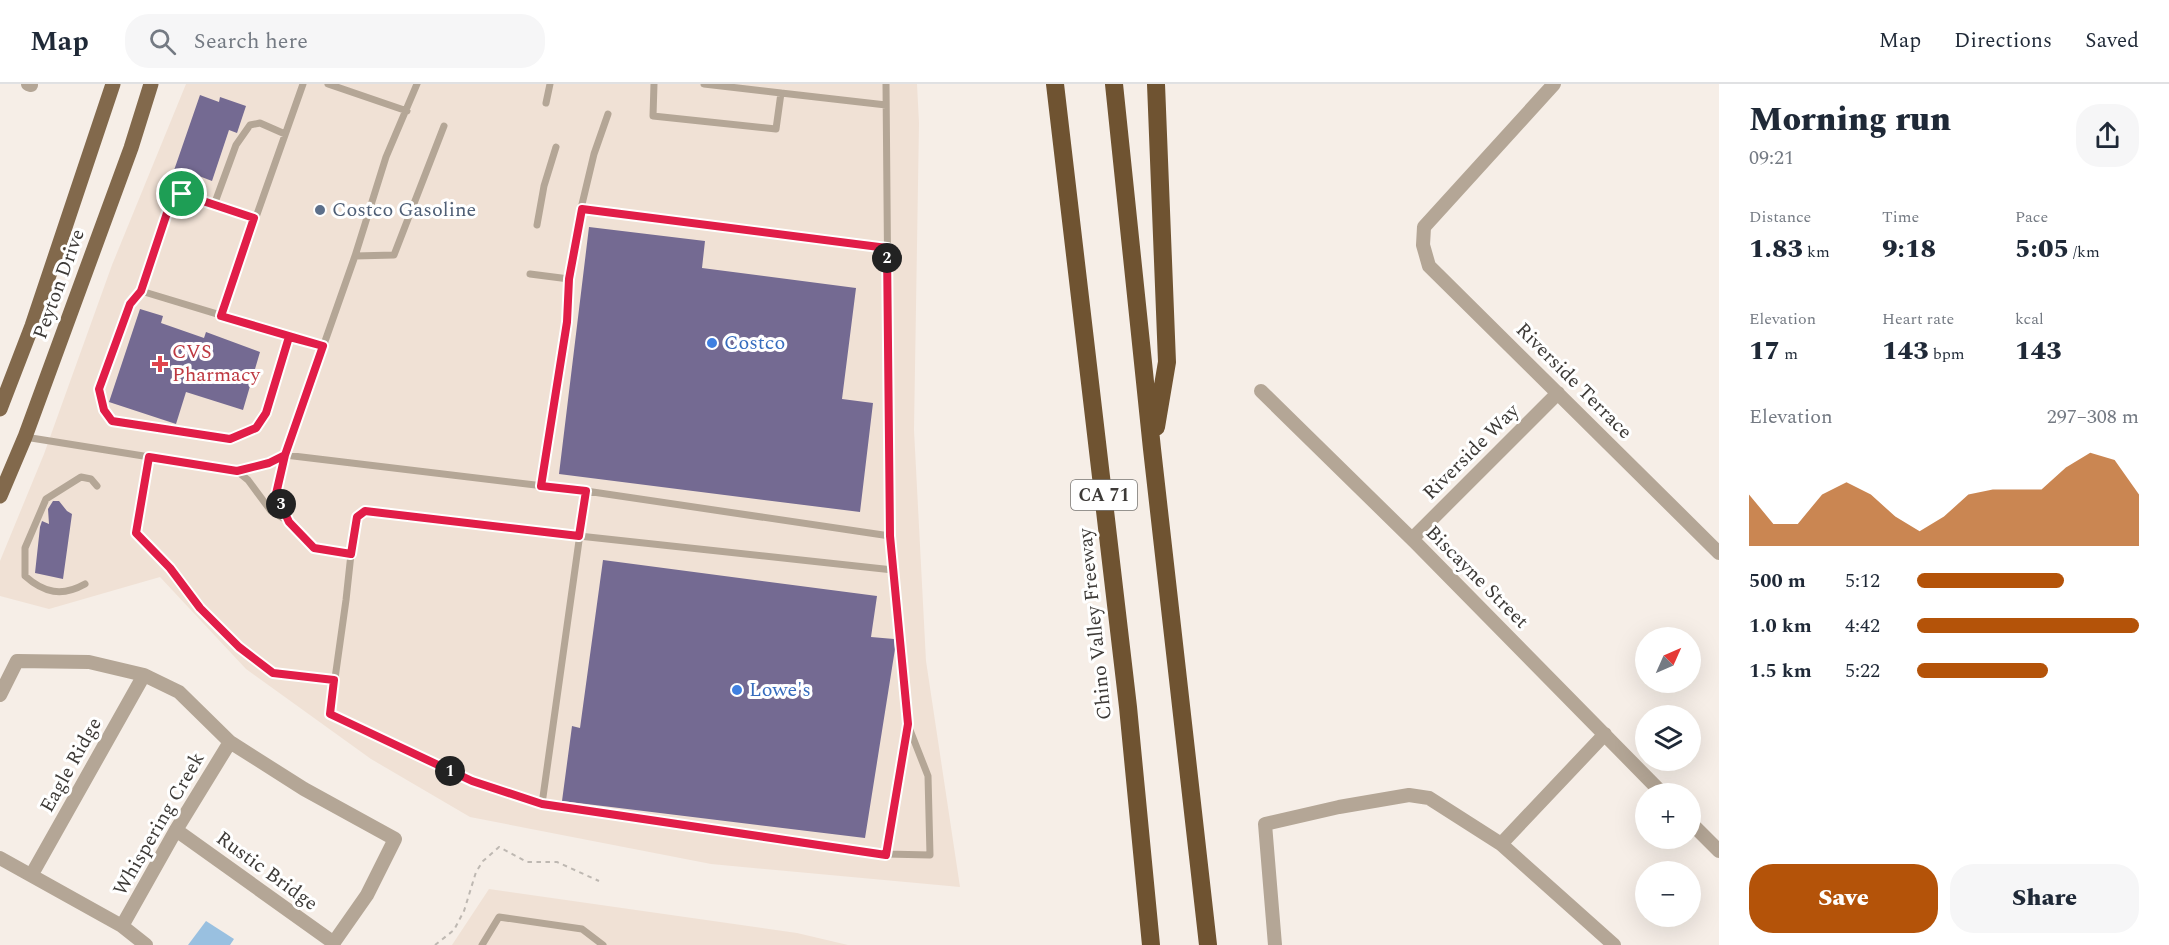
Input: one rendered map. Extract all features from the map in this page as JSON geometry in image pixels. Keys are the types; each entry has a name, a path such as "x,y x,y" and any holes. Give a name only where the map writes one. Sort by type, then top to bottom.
{"highway":[{"name":"Chino Valley Freeway","path":"1056,84 1128,707 1151,945"},
{"name":"CA 71","path":"1114,84 1152,449 1209,945"},
{"path":"1152,449 1167,362 1156,84"}],"main road":[{"name":"Peyton Drive","path":"0,409 33,326 113,84"},
{"name":"Peyton Drive","path":"0,496 25,437 131,148 151,84"}],"street":[{"name":"Riverside Terrace","path":"1554,84 1424,227 1423,245 1429,266 1719,553"},
{"name":"Biscayne Street","path":"1262,391 1412,539 1652,783"},
{"name":"Riverside Way","path":"1412,539 1558,393"},
{"path":"0,695 17,661 89,662 144,675 179,692 230,742 304,789 395,839 367,895 333,944"},
{"name":"Eagle Ridge","path":"32,874 144,675"},
{"path":"1501,844 1605,734"},
{"name":"Whispering Creek","path":"122,926 176,830 230,742"},
{"path":"1275,945 1265,824 1339,807 1409,795 1430,798 1501,844 1614,945"},
{"name":"Rustic Bridge","path":"176,830 333,944"},
{"path":"1701,833 1719,851"},
{"path":"0,858 122,926 146,945"}],"lane":[{"path":"221,316 303,84"},
{"path":"328,84 407,111"},
{"path":"289,522 276,494 285,455 355,256 386,157 417,84"},
{"path":"546,103 550,84"},
{"path":"654,84 653,116 776,129 781,93"},
{"path":"704,84 886,105"},
{"path":"886,84 890,536 908,724 886,855"},
{"path":"541,486 567,322 569,279 594,154 608,114"},
{"path":"214,205 236,146 250,125 260,123 285,134"},
{"path":"355,256 394,255 444,126"},
{"path":"537,225 544,186 556,147"},
{"path":"254,218 182,194 171,201 141,291 130,304 99,389 104,410 112,421 230,439 256,428 266,413 289,337"},
{"path":"582,209 887,248"},
{"path":"530,274 569,279"},
{"path":"141,291 323,346"},
{"path":"25,437 237,471 269,463 285,455 586,491 890,536"},
{"path":"149,457 136,533 170,568 200,608 239,647 273,673 334,680"},
{"path":"237,471 248,480 271,511 289,522 314,548 351,554"},
{"path":"85,584 73,591 59,592 38,587 25,576 25,548 46,499 81,477 91,479 97,486"},
{"path":"542,804 586,491"},
{"path":"893,570 365,511 357,517 330,714 472,781 542,804 886,855 930,855 928,776 908,724"},
{"path":"482,945 499,917 582,928 603,945"}],"path":[{"path":"435,945 454,930 464,911 476,872 483,861 499,847 527,862 557,862 599,881"}],"shaded area":[{"path":"186,84 917,84 919,123 914,430 926,661 960,887 711,864 470,817 371,759 246,669 160,577 49,609 0,596 0,561 44,454 112,265"},
{"path":"489,889 797,933 848,945 452,945"}],"water":[{"path":"206,921 234,939 230,945 188,945"}],"building":[{"path":"200,95 219,102 220,97 246,106 237,133 229,130 212,181 199,176 195,187 171,179"},
{"name":"Costco","path":"589,227 705,241 702,268 856,288 842,399 873,403 860,512 559,474"},
{"name":"CVS Pharmacy","path":"140,309 163,316 161,323 204,338 206,332 260,352 243,410 186,392 176,424 109,402"},
{"path":"53,501 59,501 72,514 63,579 35,573 40,527 42,521 49,524 48,509"},
{"name":"Lowe's","path":"603,560 877,596 871,637 894,639 895,649 865,838 562,801 572,726 580,728"}],"place":[{"name":"Costco Gasoline","path":"320,210"},
{"name":"Costco","path":"712,343"},
{"name":"CVS Pharmacy","path":"160,364"},
{"name":"Lowe's","path":"737,690"}],"route":[{"path":"182,194 171,201 141,291 130,304 99,389 104,410 112,421 230,439 256,428 266,413 289,337 323,346 300,412 285,455 276,494 289,522 314,548 351,554 357,517 365,511 579,536 586,491 541,486 562,342 567,322 569,279 582,209 887,248 890,536 908,724 886,855 542,804 472,781 330,714 334,680 273,673 239,647 200,608 170,568 136,533 149,457 237,471 269,463 285,455 323,346 221,316 254,218 182,194"}]}
